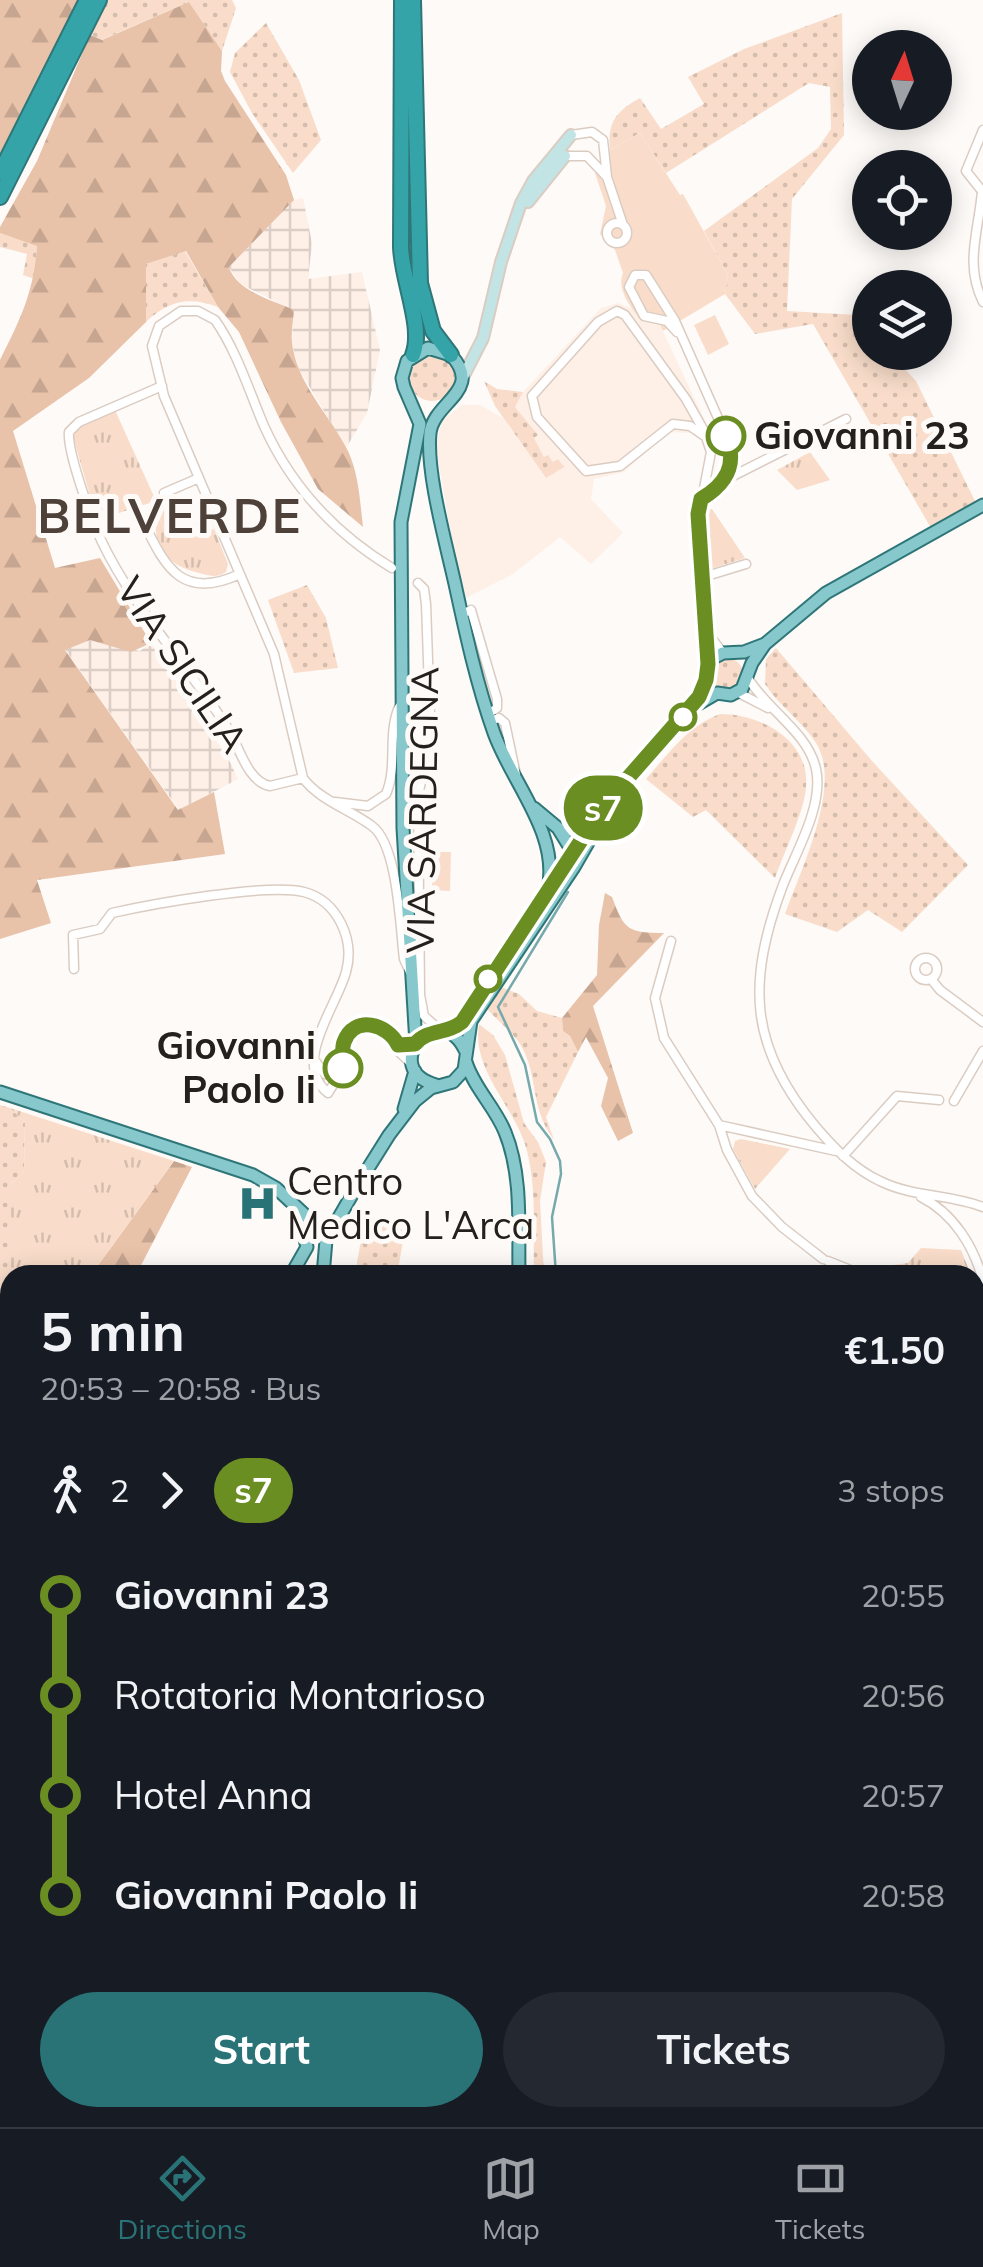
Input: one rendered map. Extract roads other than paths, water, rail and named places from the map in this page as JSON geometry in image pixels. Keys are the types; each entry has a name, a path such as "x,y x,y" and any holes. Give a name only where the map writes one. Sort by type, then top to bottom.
{"highway":[{"path":"0,173 87,0"},
{"path":"0,197 98,0"},
{"path":"402,0 401,257 418,330 413,355"},
{"path":"413,0 420,283 433,331 451,354"}],"main road":[{"path":"398,1122 414,1068 415,1044 400,704 402,512 420,424 402,378 413,355 436,348 451,354 462,379 460,388 432,424 430,446 461,614 489,718 545,839 552,866 548,889"},
{"path":"408,394 414,402 432,408 450,402"},
{"path":"691,709 717,693 737,692 764,644 835,587 983,506"},
{"path":"453,1082 466,1058 471,1022 574,868 593,822 691,709 706,680 708,664 729,653 764,644"},
{"path":"729,653 744,661 748,675"},
{"path":"706,680 717,693"},
{"path":"415,1044 424,1035 444,1032 465,1018 548,889 578,853 619,789"},
{"path":"524,798 558,828 578,853"},
{"path":"558,828 574,831 593,822"},
{"path":"545,839 555,848 578,853"},
{"path":"444,1032 460,1041 482,1094 503,1128 512,1157 517,1197 519,1265"},
{"path":"414,1068 424,1081 436,1085"},
{"path":"323,1265 324,1244 340,1215 398,1122 420,1096 436,1085 453,1082 482,1094"},
{"path":"0,1092 247,1172 272,1185 318,1227"},
{"path":"295,1206 307,1244"},
{"path":"298,1265 318,1227 340,1215"},
{"path":"318,1227 318,1265"}],"street":[{"path":"983,130 966,171 980,185 982,193 975,227 973,274 983,302"},
{"path":"462,379 479,347 514,224 533,181 572,134 592,132 603,140 618,224"},
{"path":"514,224 564,156 587,156 607,177"},
{"path":"677,332 667,322 644,316 629,287 633,277 646,275 667,308 730,445 731,462 725,480"},
{"path":"657,320 667,308"},
{"path":"392,568 346,537 299,485 269,436 215,320 198,311 182,311 162,322 152,346 162,386 276,659 303,778 375,828 386,843 404,959 410,972"},
{"path":"706,437 690,426 673,424 620,466 586,471 537,417 532,396 598,322 608,313 620,311 680,390 706,437 712,461 697,525 708,664"},
{"path":"451,354 465,354 479,347"},
{"name":"VIA SICILIA","path":"162,386 79,422 69,432 68,440 106,550 239,747 255,779 262,785 273,786 303,778"},
{"path":"701,499 725,480 846,419"},
{"path":"164,493 198,478"},
{"path":"144,523 162,560 178,575 215,585 240,574"},
{"path":"700,578 746,564"},
{"name":"VIA SARDEGNA","path":"418,584 426,598 431,744 418,794 420,995 424,1016 444,1032"},
{"path":"706,631 729,653"},
{"path":"748,675 772,711 806,746 818,780 812,809 766,934 759,971 761,1015 770,1054 804,1112 840,1153 876,1180 912,1192 963,1200 983,1209"},
{"path":"737,692 772,711"},
{"path":"335,802 368,806 386,794 391,776 392,725 400,704"},
{"path":"74,970 73,935 98,931 112,913 262,890 309,894 339,918 348,950 345,976 321,1033 314,1076 328,1093 344,1067 344,1042 357,1028 369,1024 383,1027 414,1068"},
{"path":"671,941 656,998 659,1025 668,1046 719,1125 727,1150 752,1196 793,1237 838,1265"},
{"path":"931,979 983,1022"},
{"path":"398,1045 415,1044"},
{"path":"954,1101 983,1050"},
{"path":"315,1058 320,1070 337,1077"},
{"path":"840,1153 896,1096 939,1100"},
{"path":"719,1125 840,1153"},
{"path":"912,1192 938,1206 954,1222 978,1265"},
{"path":"954,1222 952,1211 958,1204 983,1209"}],"waterway":[{"path":"555,1265 552,1217 560,1161 537,1122 525,1065 498,1007 568,892"}],"place":[{"name":"Giovanni 23","path":"726,436"},
{"name":"Giovanni Paolo Ii","path":"343,1068"},
{"name":"Centro Medico L'Arca","path":"257,1204"}],"district":[{"name":"BELVERDE","path":"170,516"}]}
